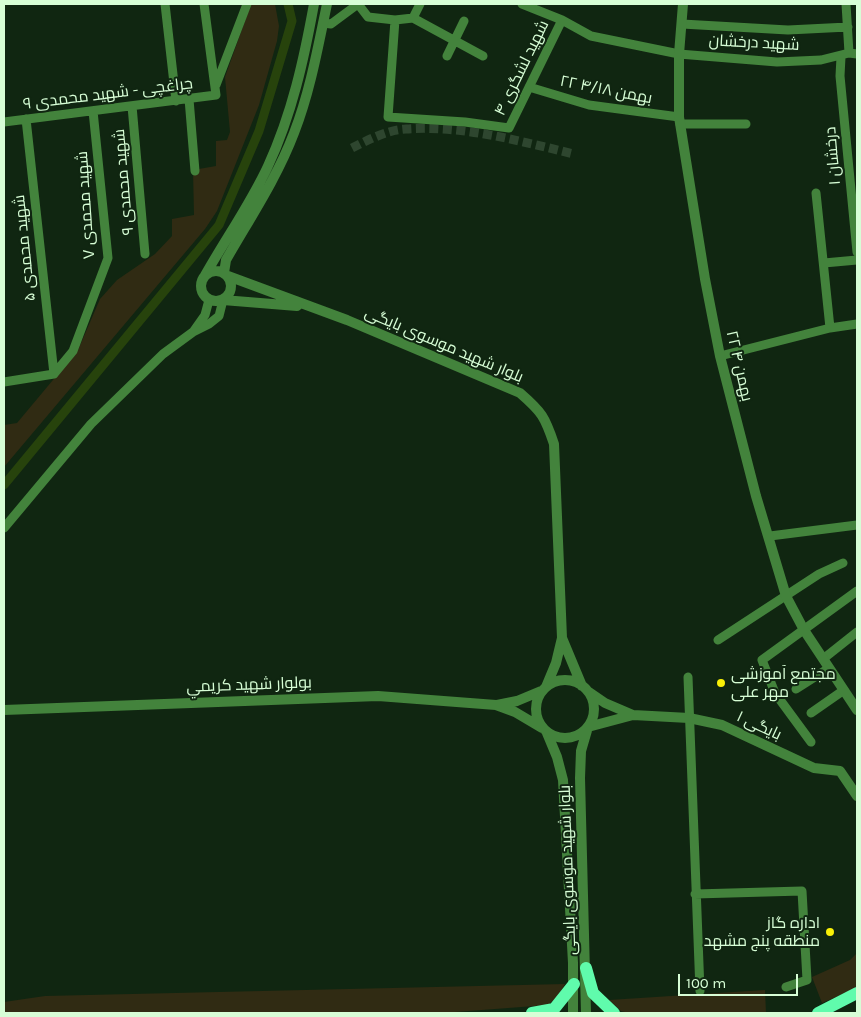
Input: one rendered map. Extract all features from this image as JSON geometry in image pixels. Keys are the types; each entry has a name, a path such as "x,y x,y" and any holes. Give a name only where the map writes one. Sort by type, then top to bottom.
{"main road":[{"path":"586,968 593,993 614,1013"},
{"path":"532,1013 554,1009 574,984"},
{"path":"818,1013 857,993"}],"street":[{"path":"165,4 176,100"},
{"path":"204,4 216,91"},
{"path":"216,91 247,4"},
{"path":"223,300 209,300 202,293 203,279 268,167 284,128 303,61 314,4"},
{"path":"4,528 91,424 163,354 193,332 210,324 219,316 223,300 231,289 226,274 226,260 277,172 295,131 314,65 327,4"},
{"path":"323,23 331,24 358,4 368,16 395,20 413,18 483,56"},
{"path":"413,18 420,4"},
{"name":"۲۲ بهمن ۴","path":"683,4 679,54 680,120 705,279 720,356 756,496 770,536 786,596 804,630 857,710"},
{"name":"درخشان ۱","path":"846,4 849,54 840,76 853,172 857,252"},
{"name":"شهید درخشان","path":"526,5 562,20 591,36 679,54 777,62 849,54"},
{"name":"شهید لشگری ۴","path":"395,20 388,117 465,122 509,128 562,20"},
{"path":"447,56 464,21"},
{"path":"682,24 788,30 848,27"},
{"name":"۲۲ بهمن ۴/۱۸","path":"529,87 589,105 680,120 746,124"},
{"name":"۹ چراغچی - شهید محمدی","path":"4,122 189,99 216,91"},
{"path":"189,99 195,171"},
{"name":"شهید محمدی ۹","path":"132,106 145,254"},
{"name":"شهید محمدی ۷","path":"54,374 74,351 108,258 93,111"},
{"name":"شهید محمدی ۵","path":"26,120 54,374"},
{"path":"816,193 830,328"},
{"path":"824,263 857,260"},
{"path":"203,279 214,271 226,274"},
{"name":"بلوار شهید موسوی بایگی","path":"226,274 347,320 520,393 540,410 547,422 554,444 562,638 556,663 544,689"},
{"path":"193,332 205,315 209,300"},
{"name":"بلوار شهید موسوی بایگی","path":"223,300 313,308"},
{"path":"720,356 830,328 857,324"},
{"path":"4,382 54,374"},
{"path":"770,536 857,525"},
{"path":"718,640 819,574 843,563"},
{"path":"811,742 775,694 762,660 857,591"},
{"path":"796,690 826,664 857,632"},
{"name":"بلوار شهید موسوی بایگی","path":"562,638 584,688"},
{"path":"688,677 700,991"},
{"path":"564,680 584,688 605,703 633,715 588,727 572,738 559,738 545,730 535,710 544,689 564,680"},
{"path":"584,688 594,708 588,727"},
{"name":"بولوار شهيد كريمي","path":"4,710 378,696 496,705 517,701 544,689"},
{"path":"811,713 844,690"},
{"name":"بولوار شهيد كريمي","path":"496,705 515,712 545,730"},
{"name":"بایگی ۱","path":"633,715 689,718 722,725 814,768 840,772 857,796"},
{"name":"بلوار شهید موسوی بایگی","path":"586,1013 580,778 581,751 588,727"},
{"name":"بلوار شهید موسوی بایگی","path":"545,730 563,780 574,984 573,1013"},
{"path":"695,894 802,891 807,980 786,987"}],"shaded area":[{"path":"251,4 275,4 279,26 277,41 259,105 217,211 205,229 4,467 4,425 17,423 78,350 100,299 117,280 155,254 172,236 172,219 194,215 193,170 216,166 216,141 227,140 230,132 225,77"},
{"path":"857,953 857,988 822,1003 812,977 850,960"},
{"path":"565,984 558,996 548,1005 442,1013 4,1013 4,1002 45,996"},
{"path":"765,990 766,1013 629,1013 621,1011 609,1000"}],"waterway":[{"path":"4,485 219,225 259,131 292,21 288,4"}],"tunnel":[{"path":"352,148 392,131 427,128 491,135 574,154"}],"place":[{"name":"مجتمع آموزشی مهر علی","path":"721,683"},
{"name":"اداره گاز منطقه پنج مشهد","path":"830,932"}]}
